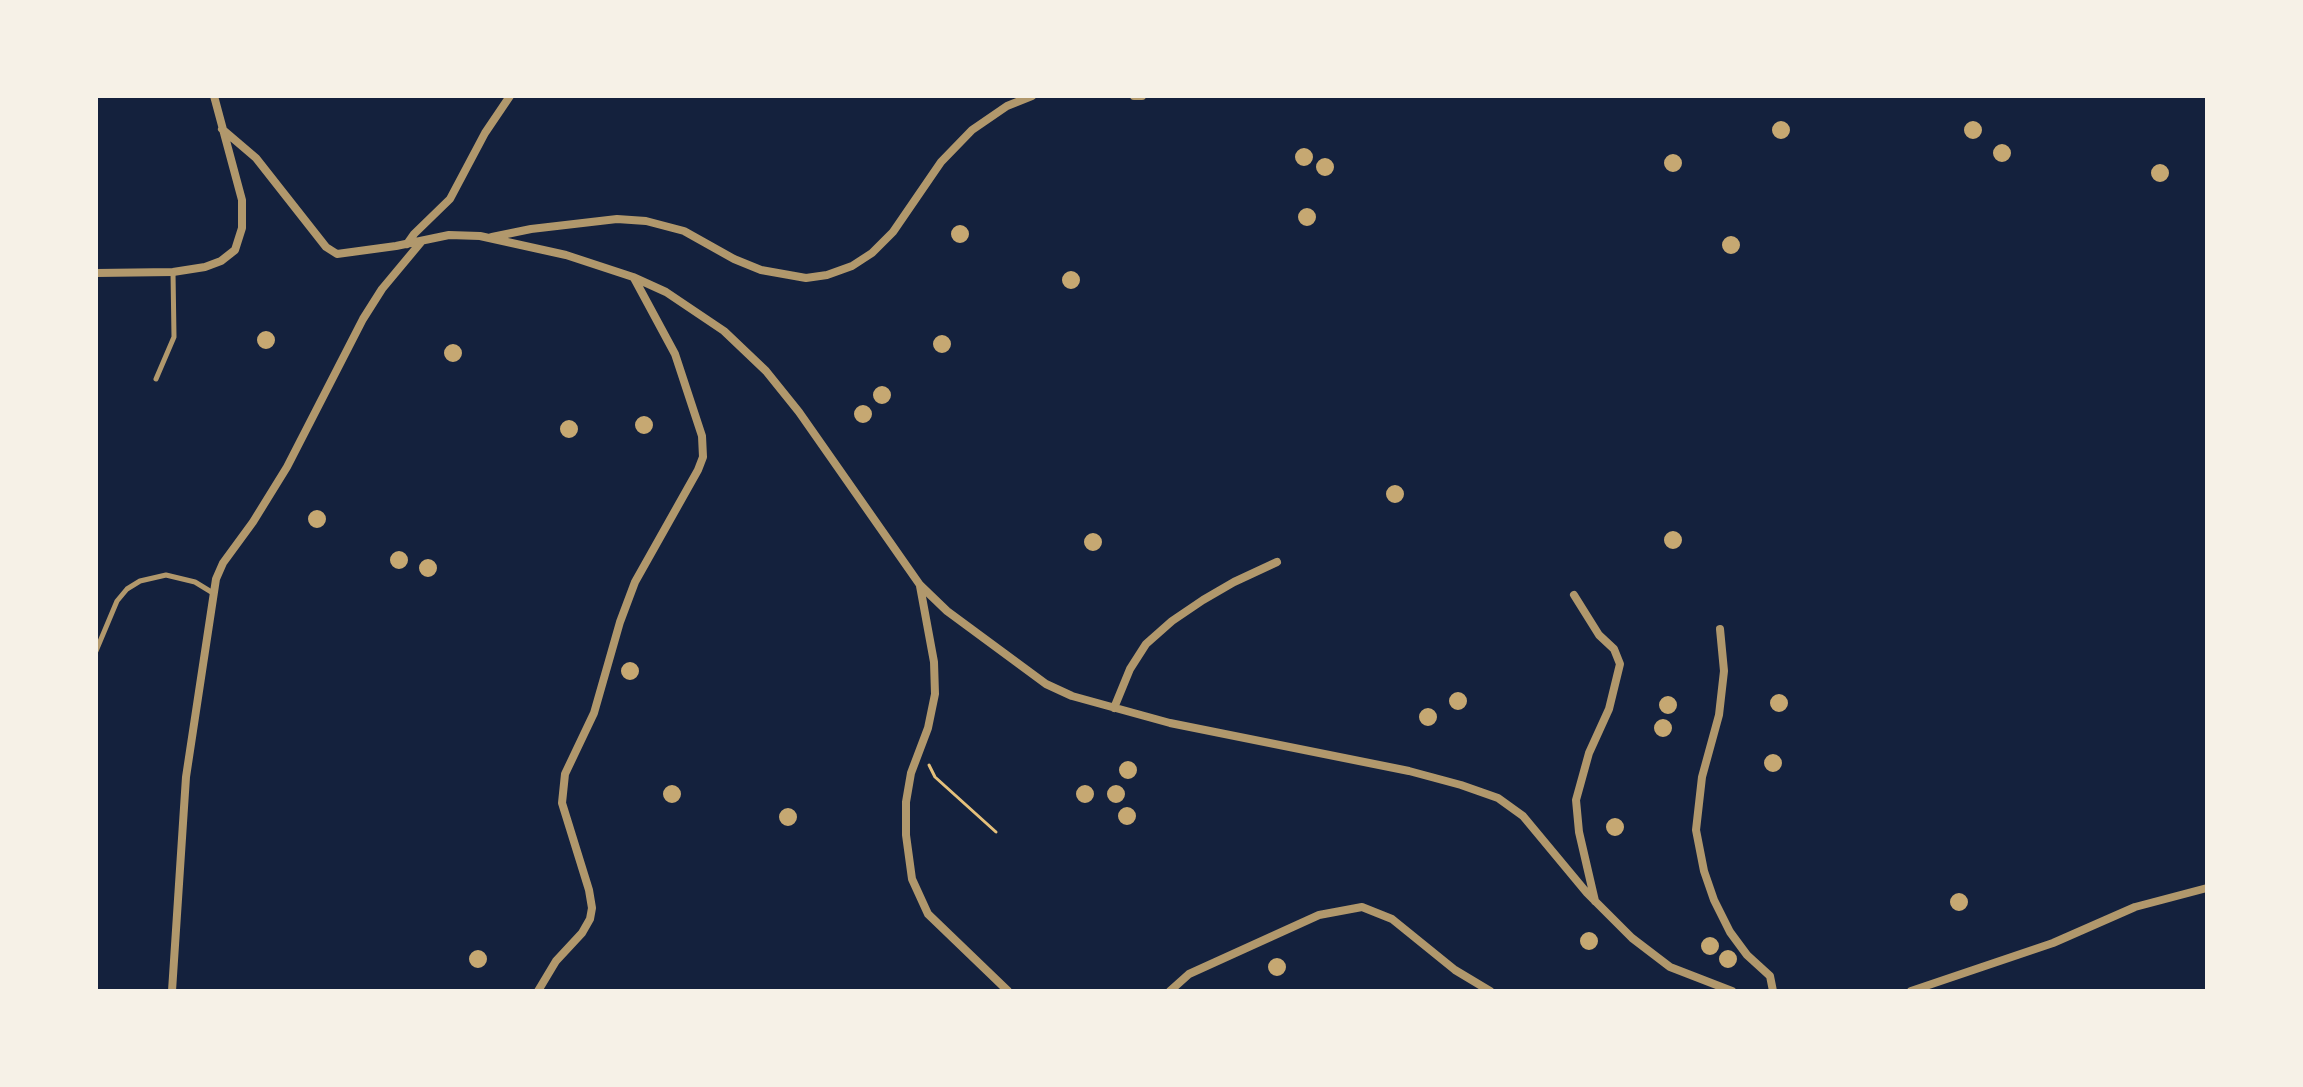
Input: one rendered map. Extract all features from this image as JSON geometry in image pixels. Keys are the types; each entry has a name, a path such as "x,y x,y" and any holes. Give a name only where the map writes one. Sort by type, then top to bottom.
{"street":[{"path":"96,273 173,272 205,267 221,261 235,250 242,228 242,200 214,96"},
{"path":"407,244 450,199 485,133 510,96"},
{"path":"489,238 588,222 617,219 646,221 684,231 761,270 806,278 827,275 852,266 872,253 893,232 941,162 972,130 1007,106 1032,96"},
{"path":"1134,96 1142,96"},
{"path":"222,129 256,158 326,247 337,254 449,235 489,238 566,255 633,277 666,292 724,331 766,371 799,412 920,585 947,611 1046,684 1072,696 1200,730 1409,771 1498,798 1523,816 1595,901 1632,938 1670,967 1732,991"},
{"path":"172,991 186,777 213,593 223,563 287,467 363,319 382,289 422,241"},
{"path":"538,991 556,961 582,933 592,908 562,803 565,774 594,713 635,582 703,457 699,425 675,354 633,277"},
{"path":"1114,708 1130,669 1146,644 1203,600 1277,562"},
{"path":"920,585 934,662 935,694 911,773 906,802 906,835 912,879 928,914 1008,991"},
{"path":"1574,595 1599,635 1614,649 1620,664 1609,709 1589,753 1576,800 1579,832 1595,901"},
{"path":"1720,629 1724,671 1719,715 1702,777 1696,830 1704,871 1714,900 1730,932 1747,955 1770,976 1773,991"},
{"path":"1911,991 2053,943 2135,907 2207,888"},
{"path":"1170,991 1189,974 1319,915 1362,907 1392,919 1455,970 1490,991"}],"lane":[{"path":"156,379 174,337 173,272"},
{"path":"96,651 117,601 127,589 140,581 166,575 195,582 213,593"}],"path":[{"path":"921,747 935,777 996,832"}],"building":[{"path":"1781,121 1790,130 1781,139 1772,130"},
{"path":"1973,121 1982,130 1973,139 1964,130"},
{"path":"2002,144 2011,153 2002,162 1993,153"},
{"path":"1304,148 1313,157 1304,166 1295,157"},
{"path":"1673,154 1682,163 1673,172 1664,163"},
{"path":"1325,158 1334,167 1325,176 1316,167"},
{"path":"2160,164 2169,173 2160,182 2151,173"},
{"path":"1307,208 1316,217 1307,226 1298,217"},
{"path":"960,225 969,234 960,243 951,234"},
{"path":"1731,236 1740,245 1731,254 1722,245"},
{"path":"1071,271 1080,280 1071,289 1062,280"},
{"path":"266,331 275,340 266,349 257,340"},
{"path":"942,335 951,344 942,353 933,344"},
{"path":"453,344 462,353 453,362 444,353"},
{"path":"882,386 891,395 882,404 873,395"},
{"path":"863,405 872,414 863,423 854,414"},
{"path":"644,416 653,425 644,434 635,425"},
{"path":"569,420 578,429 569,438 560,429"},
{"path":"1395,485 1404,494 1395,503 1386,494"},
{"path":"317,510 326,519 317,528 308,519"},
{"path":"1673,531 1682,540 1673,549 1664,540"},
{"path":"1093,533 1102,542 1093,551 1084,542"},
{"path":"399,551 408,560 399,569 390,560"},
{"path":"428,559 437,568 428,577 419,568"},
{"path":"630,662 639,671 630,680 621,671"},
{"path":"1458,692 1467,701 1458,710 1449,701"},
{"path":"1779,694 1788,703 1779,712 1770,703"},
{"path":"1668,696 1677,705 1668,714 1659,705"},
{"path":"1428,708 1437,717 1428,726 1419,717"},
{"path":"1663,719 1672,728 1663,737 1654,728"},
{"path":"1773,754 1782,763 1773,772 1764,763"},
{"path":"1128,761 1137,770 1128,779 1119,770"},
{"path":"672,785 681,794 672,803 663,794"},
{"path":"1085,785 1094,794 1085,803 1076,794"},
{"path":"1116,785 1125,794 1116,803 1107,794"},
{"path":"1127,807 1136,816 1127,825 1118,816"},
{"path":"788,808 797,817 788,826 779,817"},
{"path":"1615,818 1624,827 1615,836 1606,827"},
{"path":"1959,893 1968,902 1959,911 1950,902"},
{"path":"1589,932 1598,941 1589,950 1580,941"},
{"path":"1710,937 1719,946 1710,955 1701,946"},
{"path":"478,950 487,959 478,968 469,959"},
{"path":"1728,950 1737,959 1728,968 1719,959"},
{"path":"1277,958 1286,967 1277,976 1268,967"}]}
